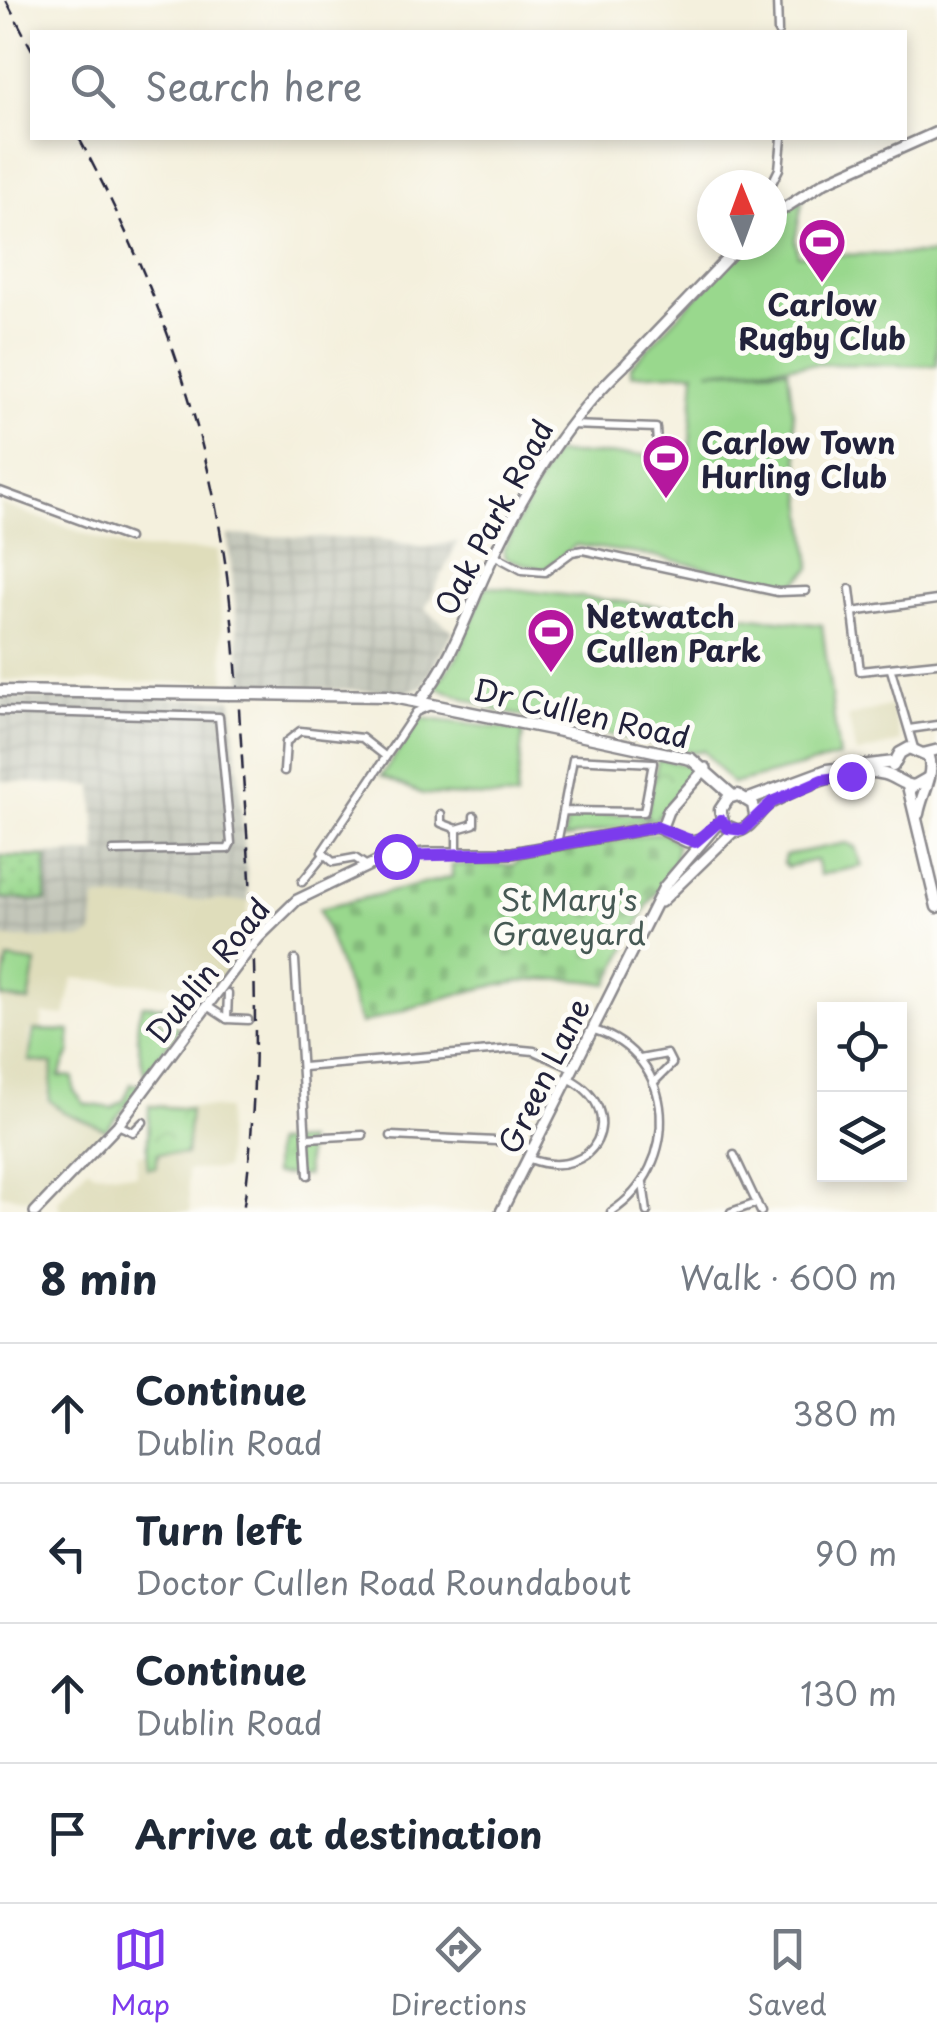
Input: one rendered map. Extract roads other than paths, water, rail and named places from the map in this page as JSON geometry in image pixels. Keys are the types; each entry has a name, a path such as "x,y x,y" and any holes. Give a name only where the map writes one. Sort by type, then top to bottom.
{"main road":[{"path":"787,206 825,182 937,132"},
{"name":"Oak Park Road","path":"416,705 445,659 494,555 569,425 725,260"},
{"name":"Dr Cullen Road","path":"0,691 246,694 432,706 691,759 706,768 733,796"},
{"path":"722,805 733,796 749,800 828,770 894,762 900,753 926,750 932,769 918,814"},
{"path":"894,762 918,814 937,907"},
{"path":"696,853 662,827 668,811 706,768"},
{"path":"656,906 678,870 696,853 734,831 748,828 755,815 772,802 822,780 870,773 904,784 932,769"},
{"path":"656,906 721,820 722,805 715,779"},
{"path":"749,800 755,815"},
{"path":"721,820 734,831"},
{"name":"Dublin Road","path":"42,1210 118,1125 248,951 297,900 364,864 408,854 512,853 662,827"},
{"path":"678,840 704,838"},
{"path":"678,840 678,870"},
{"name":"Green Lane","path":"502,1212 656,906"}],"street":[{"path":"778,0 778,30"},
{"path":"778,170 782,140"},
{"path":"569,425 656,428 657,444"},
{"path":"0,492 128,538"},
{"path":"494,555 522,570 545,572 572,552 584,550 778,592 806,591"},
{"path":"850,590 860,671 937,663"},
{"path":"852,612 937,600"},
{"path":"891,670 909,729 926,750"},
{"name":"Oak Park Road","path":"302,882 323,856 325,845 416,705"},
{"path":"0,712 219,716 232,843 228,849 112,850"},
{"path":"909,729 937,725"},
{"path":"284,771 286,742 300,731 362,738 386,756"},
{"path":"557,845 573,760 650,760 654,764 644,812 564,811"},
{"path":"441,814 442,823 457,829 474,824 474,816"},
{"path":"456,854 457,829"},
{"path":"323,856 333,862 355,858 364,864"},
{"path":"295,960 308,1175"},
{"path":"227,1019 228,993"},
{"path":"206,1006 227,1019 248,1020"},
{"path":"594,1030 616,1036 640,1059 654,1083 660,1107 660,1142 643,1182 611,1212"},
{"path":"303,1068 534,1050 572,1074 588,1090 598,1106 601,1124 588,1154 568,1166 532,1155 517,1142 391,1136"},
{"path":"640,1059 667,1054 672,1064 654,1083"},
{"path":"118,1125 133,1132 143,1122"},
{"path":"307,1138 363,1135"},
{"path":"734,1155 761,1212"},
{"path":"643,1182 647,1212"},
{"path":"731,1212 757,1203"}],"railway":[{"path":"6,0 30,46"},
{"path":"80,140 127,234 185,384 222,542 231,607 254,958 253,1110 243,1212"}],"place":[{"name":"Carlow Rugby Club","path":"822,284"},
{"name":"Carlow Town Hurling Club","path":"666,500"},
{"name":"Netwatch Cullen Park","path":"551,674"}],"park label":[{"name":"St Mary's Graveyard","path":"569,915"}]}
